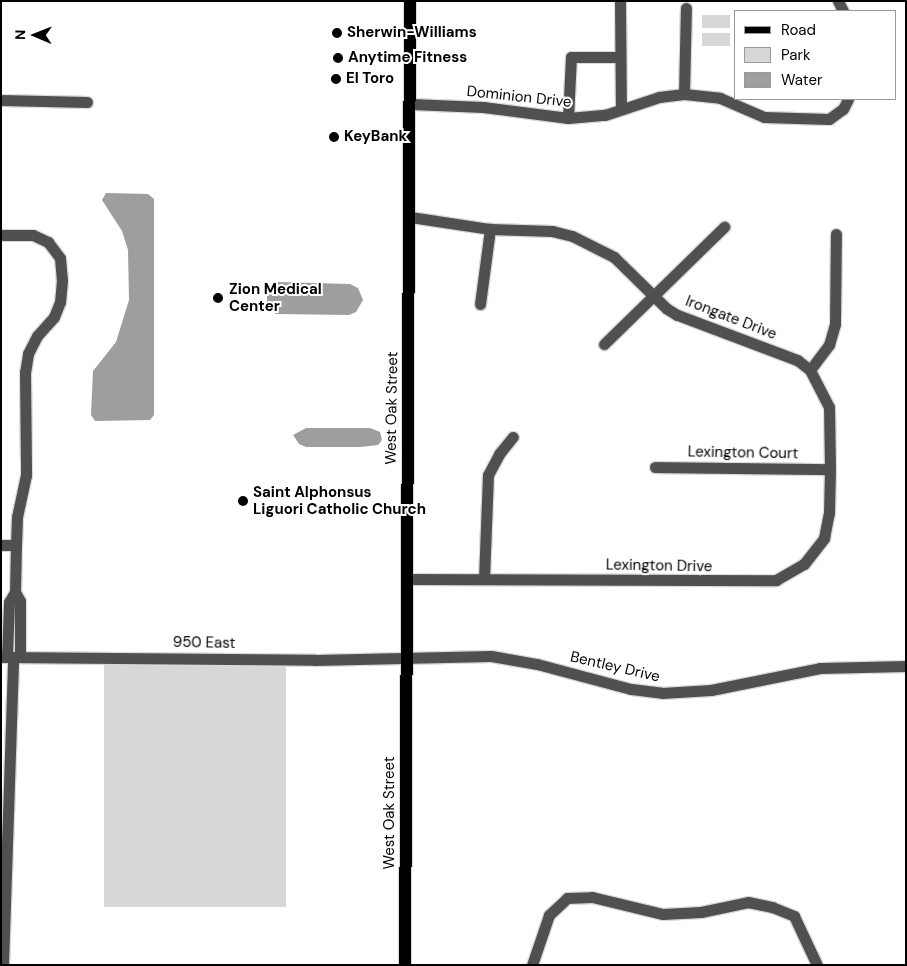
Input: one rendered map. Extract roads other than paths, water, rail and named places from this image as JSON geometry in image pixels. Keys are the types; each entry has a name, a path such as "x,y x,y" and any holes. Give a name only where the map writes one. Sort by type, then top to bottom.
{"main road":[{"name":"West Oak Street","path":"405,965 406,579 411,217 410,1"}],"street":[{"path":"620,1 621,109"},
{"path":"684,94 686,8"},
{"path":"568,118 571,57 620,57"},
{"name":"Dominion Drive","path":"411,104 483,107 568,118 590,118 658,97 684,94 720,98 764,117 829,118 843,109 848,100"},
{"path":"1,100 87,102"},
{"name":"Irongate Drive","path":"411,217 490,230 552,231 572,236 614,257 655,295 666,308 692,322 772,349 810,370"},
{"path":"604,344 724,226"},
{"path":"480,304 490,230"},
{"path":"830,469 829,406 810,370 828,345 835,324 836,234"},
{"path":"1,235 33,236 48,242 55,248 60,258 62,280 60,302 54,317 37,336 28,354 25,372 26,474 17,517 15,592 10,602 11,657 6,757 3,965"},
{"path":"484,579 488,475 499,454 513,437"},
{"name":"Lexington Court","path":"656,467 830,469"},
{"name":"Lexington Drive","path":"406,579 776,580 804,564 824,538 829,513 830,469"},
{"path":"1,545 16,545"},
{"name":"Bentley Drive","path":"406,658 491,656 537,664 631,689 662,693 711,690 820,668 906,666"},
{"name":"950 East","path":"11,657 406,658"},
{"path":"532,965 549,915 567,898 592,897 663,914 701,912 748,902 772,907 794,916 817,965"}],"water":[{"path":"106,193 148,194 154,199 154,415 150,420 95,421 91,415 93,371 116,342 129,300 128,250 122,231 102,200"},
{"path":"278,282 350,284 358,288 363,300 356,312 349,315 276,314 267,309 267,296 268,286"},
{"path":"306,428 370,428 380,432 382,440 378,445 360,447 306,447 299,444 293,435"}],"place":[{"name":"Sherwin-Williams","path":"337,33"},
{"name":"Anytime Fitness","path":"338,58"},
{"name":"El Toro","path":"336,79"},
{"name":"KeyBank","path":"334,137"},
{"name":"Zion Medical Center","path":"218,298"},
{"name":"Saint Alphonsus Liguori Catholic Church","path":"243,501"}]}
